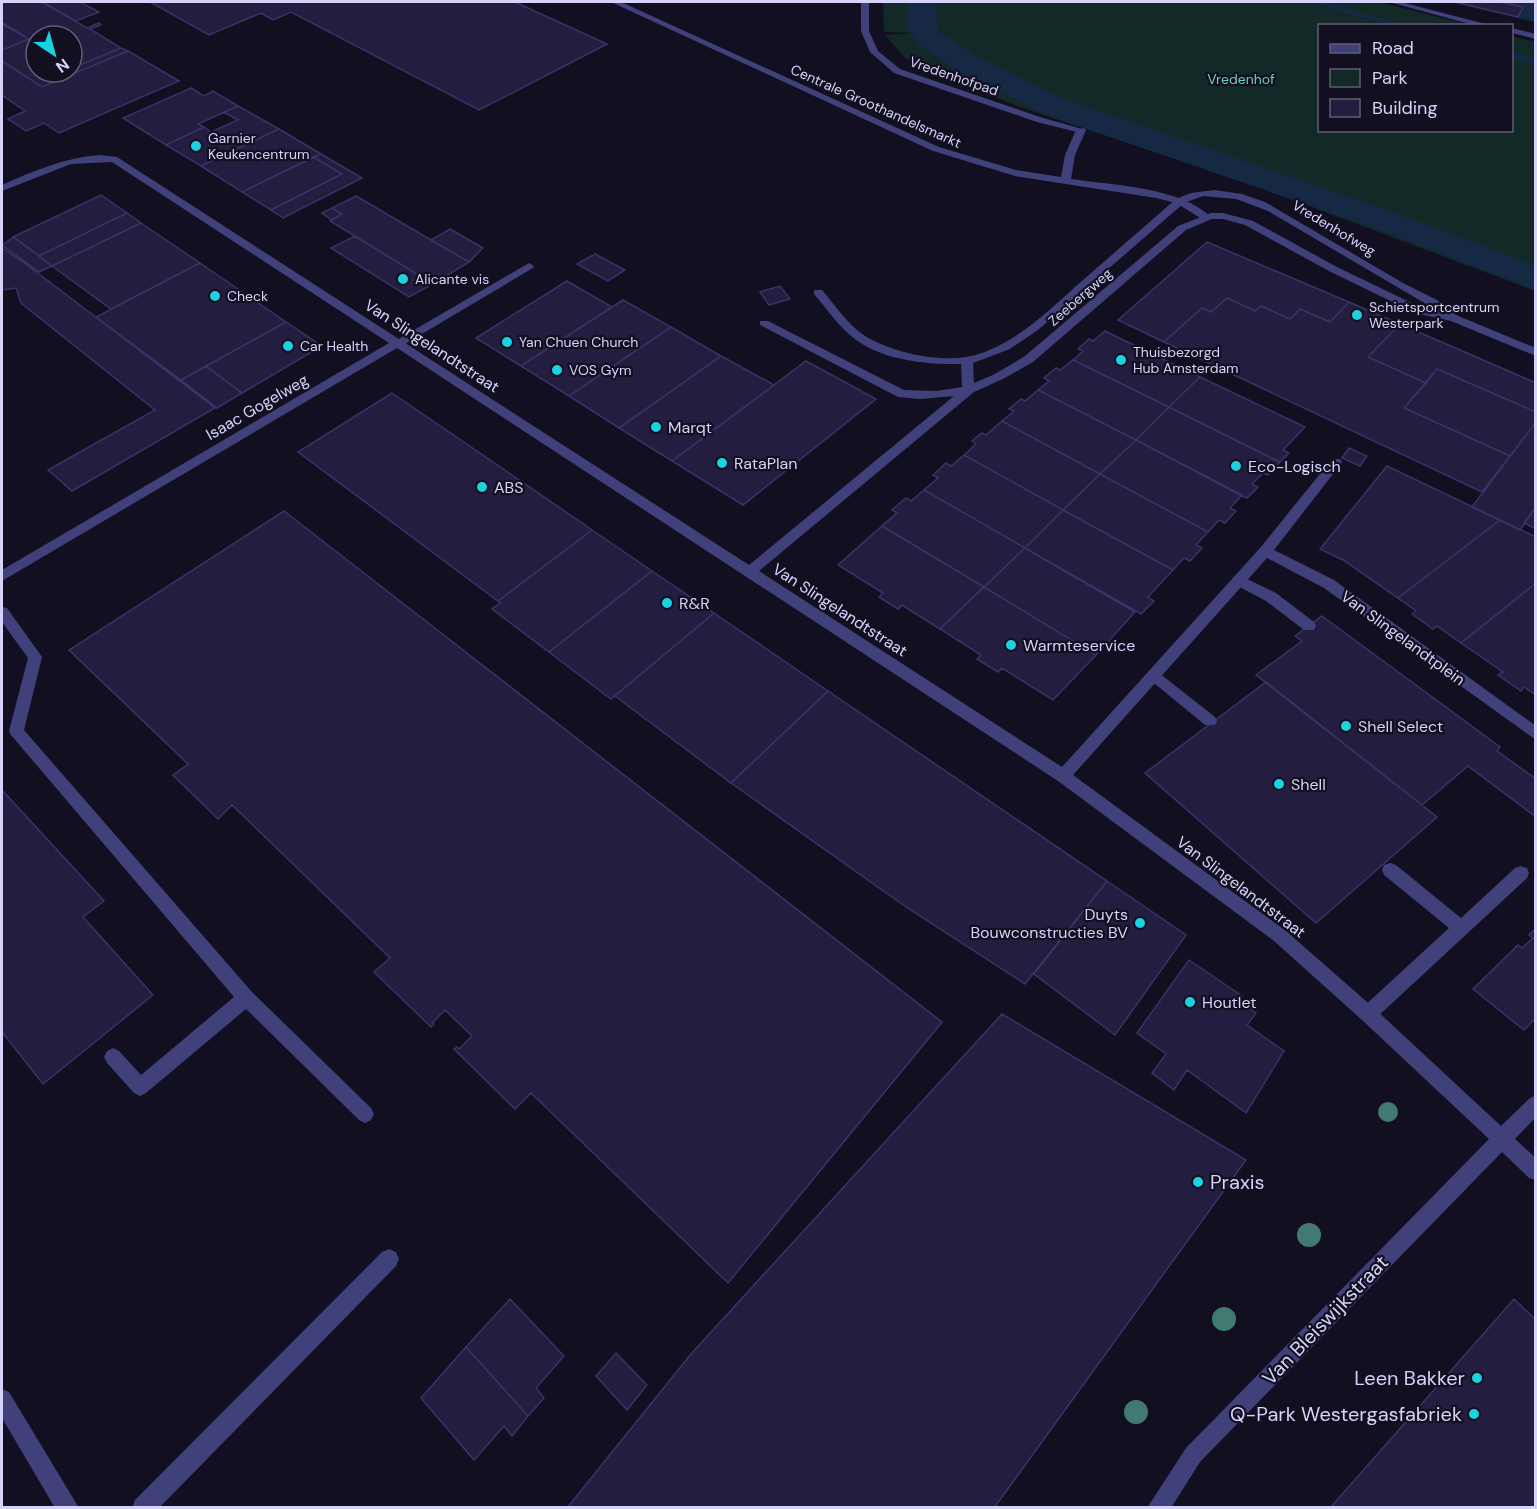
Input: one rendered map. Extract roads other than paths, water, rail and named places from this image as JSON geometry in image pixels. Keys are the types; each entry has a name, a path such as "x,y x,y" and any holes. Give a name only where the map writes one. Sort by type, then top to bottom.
{"street":[{"name":"Centrale Groothandelsmarkt","path":"615,2 936,149 1005,170 1065,182 1184,199 1206,217"},
{"name":"Vredenhofpad","path":"865,2 865,31 874,52 897,70 934,86 1040,120 1081,130 1070,155 1065,182"},
{"path":"1393,2 1481,24"},
{"path":"1513,31 1536,37"},
{"name":"Van Slingelandtstraat","path":"2,188 75,159 93,157 114,159 1063,776 1280,936 1368,1014 1536,1171"},
{"name":"Vredenhofweg","path":"1184,199 1209,192 1254,201 1272,209 1433,302 1454,318"},
{"name":"Zeebergweg","path":"818,292 849,328 864,340 906,354 948,360 967,360 1008,345 1029,332 1184,199"},
{"name":"Vredenhofweg","path":"1206,217 1223,216 1249,222 1333,269 1419,311 1454,318 1536,352"},
{"name":"Zeebergweg","path":"764,323 902,394 926,397 968,391 1007,374 1029,359 1166,240 1182,228 1206,217"},
{"name":"Isaac Gogelweg","path":"2,576 529,266"},
{"path":"967,360 968,391"},
{"name":"Zeebergweg","path":"748,573 968,391"},
{"path":"1063,776 1265,551 1336,462"},
{"name":"Van Slingelandtplein","path":"1265,551 1329,584 1536,734"},
{"path":"1239,580 1272,597 1309,626"},
{"path":"2,612 35,657 16,731 246,998 365,1114"},
{"path":"1154,675 1210,721"},
{"path":"1390,870 1461,928"},
{"path":"1368,1014 1521,873"},
{"path":"113,1057 140,1087 246,998"},
{"path":"1501,1139 1536,1104"},
{"name":"Van Bleiswijkstraat","path":"1158,1508 1193,1455 1501,1139"},
{"path":"143,1508 389,1259"},
{"path":"2,1399 68,1508"}],"water":[{"path":"1450,2 1535,2 1535,22"}],"waterway":[{"path":"921,2 923,29 929,39 966,63 1055,107 1375,217 1536,279"},
{"path":"1315,2 1396,24"},
{"path":"1513,55 1536,62"}],"place":[{"name":"Garnier Keukencentrum","path":"196,146"},
{"name":"Alicante vis","path":"403,279"},
{"name":"Check","path":"215,296"},
{"name":"Schietsportcentrum Westerpark","path":"1357,315"},
{"name":"Yan Chuen Church","path":"507,342"},
{"name":"Car Health","path":"288,346"},
{"name":"Thuisbezorgd Hub Amsterdam","path":"1121,360"},
{"name":"VOS Gym","path":"557,370"},
{"name":"Marqt","path":"656,427"},
{"name":"RataPlan","path":"722,463"},
{"name":"Eco-Logisch","path":"1236,466"},
{"name":"ABS","path":"482,487"},
{"name":"R&R","path":"667,603"},
{"name":"Warmteservice","path":"1011,645"},
{"name":"Shell Select","path":"1346,726"},
{"name":"Shell","path":"1279,784"},
{"name":"Duyts Bouwconstructies BV","path":"1140,923"},
{"name":"Houtlet","path":"1190,1002"},
{"name":"Praxis","path":"1198,1182"},
{"name":"Leen Bakker","path":"1477,1378"},
{"name":"Q-Park Westergasfabriek","path":"1474,1414"}],"park label":[{"name":"Vredenhof","path":"1241,79"}]}
